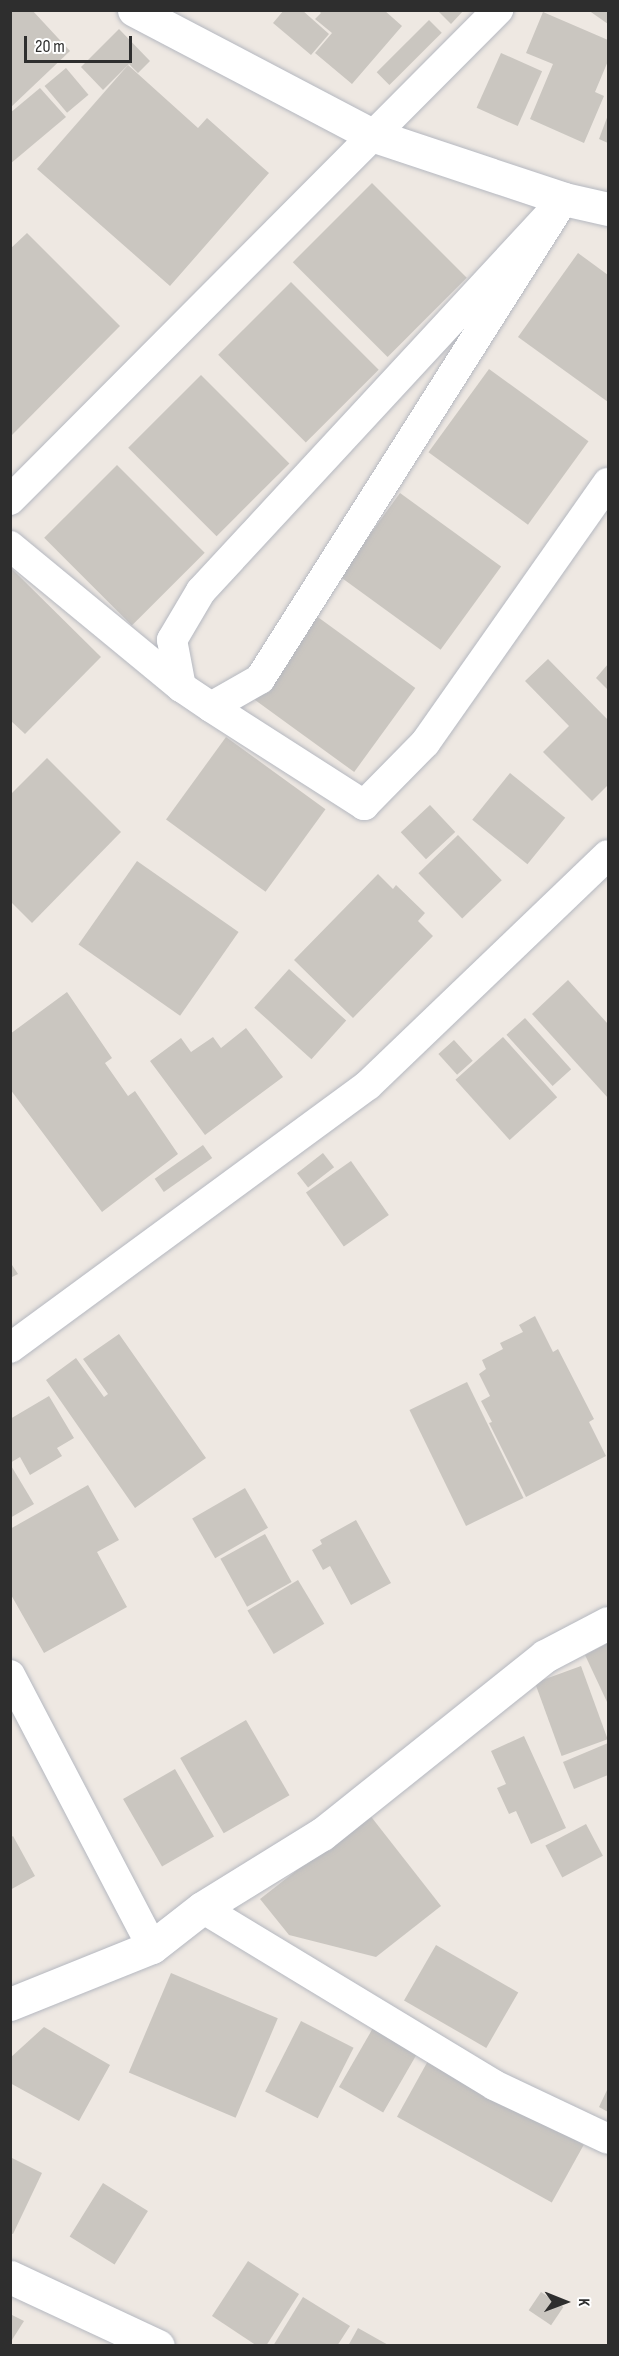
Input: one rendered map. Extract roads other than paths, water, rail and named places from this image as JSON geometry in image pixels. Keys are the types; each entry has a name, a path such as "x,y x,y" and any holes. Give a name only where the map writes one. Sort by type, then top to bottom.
{"street":[{"path":"10,500 498,10"},
{"path":"145,13 372,135 564,199 609,208"},
{"path":"181,687 172,640 201,591 564,199"},
{"path":"211,707 260,679 564,199"},
{"path":"10,546 181,687 364,805 425,743 609,483"},
{"path":"10,1348 368,1085 609,855"},
{"path":"10,2004 152,1947 202,1908 322,1834 545,1656 609,1623"},
{"path":"10,1676 152,1947"},
{"path":"202,1908 494,2085 609,2139"},
{"path":"10,2277 158,2346"}]}
